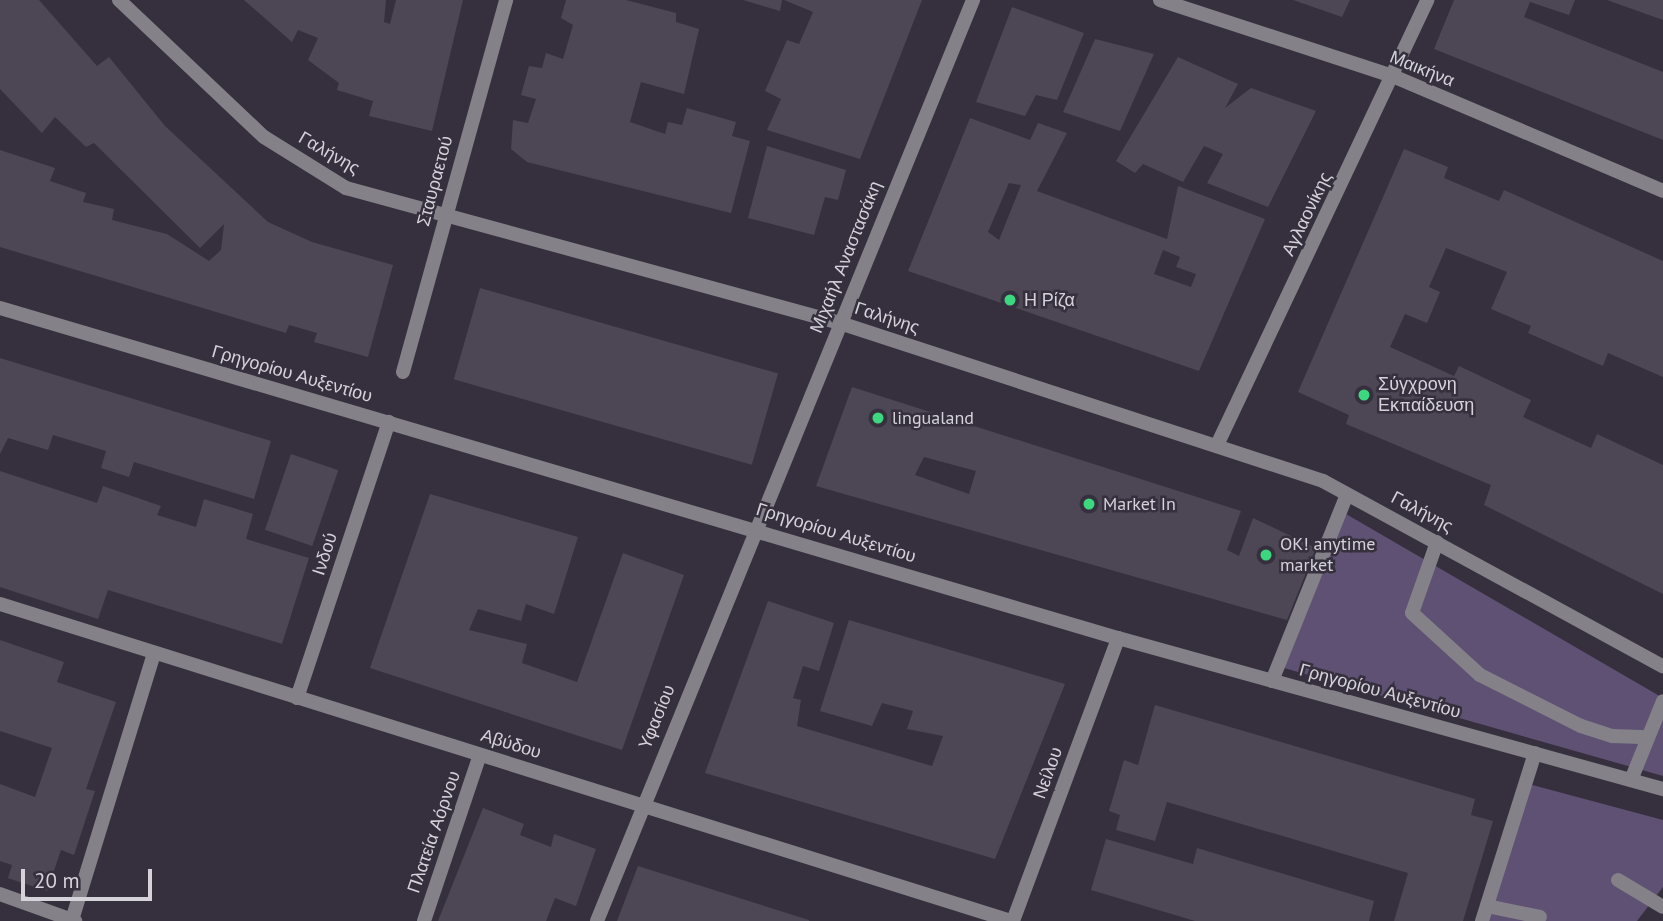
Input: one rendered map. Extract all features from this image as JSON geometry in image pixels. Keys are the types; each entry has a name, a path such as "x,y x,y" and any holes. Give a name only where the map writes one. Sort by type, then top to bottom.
{"street":[{"name":"Γαλήνης","path":"119,0 264,137 346,188 839,323 1218,443 1347,494 1663,666"},
{"name":"Σταυραετού","path":"403,372 506,0"},
{"name":"Μιχαήλ Αναστασάκη","path":"754,529 973,0"},
{"name":"Μαικήνα","path":"1160,0 1395,77 1663,191"},
{"name":"Αγλαονίκης","path":"1218,443 1395,77 1427,0"},
{"name":"Γρηγορίου Αυξεντίου","path":"0,308 1118,638 1663,789"},
{"name":"Ινδού","path":"297,698 389,422"},
{"path":"1272,681 1347,494"},
{"name":"Υφασίου","path":"597,921 754,529"},
{"path":"1437,542 1412,613 1480,675 1581,726 1612,736 1648,737"},
{"name":"Αβύδου","path":"0,604 1012,921"},
{"name":"Νείλου","path":"1012,921 1118,638"},
{"path":"0,894 74,920 154,653"},
{"path":"1631,780 1663,701"},
{"path":"1535,753 1485,914 1540,917"},
{"name":"Πλατεία Αόρνου","path":"424,921 480,755"},
{"path":"1618,880 1663,907"}],"shaded area":[{"path":"1346,514 1663,698 1663,776 1284,668"},
{"path":"1525,783 1663,820 1663,887 1637,921 1482,921"}],"building":[{"path":"0,0 39,0 97,66 109,57 165,126 268,222 312,242 393,265 368,357 314,342 317,333 289,325 286,333 0,247 0,150 55,168 50,181 86,193 83,202 114,209 112,220 167,234 209,261 221,250 224,224 200,248 94,143 86,147 55,117 42,133 0,89"},
{"path":"244,0 386,0 384,22 390,24 396,0 463,0 432,131 369,116 373,101 337,90 339,83 308,60 318,38 298,30 292,42"},
{"path":"566,0 626,0 676,13 676,22 699,29 684,94 641,82 630,122 665,134 668,122 682,125 687,108 736,122 732,136 750,141 731,213 527,162 511,149 513,120 528,123 536,99 521,95 529,66 542,68 546,53 563,59 573,25 561,18"},
{"path":"743,0 782,0 780,11"},
{"path":"784,0 922,0 860,159 767,130 781,99 765,91 787,40 799,44 813,12"},
{"path":"1293,0 1350,0 1342,17"},
{"path":"1454,0 1575,0 1569,15 1530,2 1524,17 1663,72 1663,140 1434,49"},
{"path":"1607,0 1663,0 1663,20"},
{"path":"1012,7 1084,33 1057,100 1036,95 1025,116 976,102"},
{"path":"1095,39 1154,54 1120,131 1063,112"},
{"path":"1178,57 1238,84 1225,108 1251,88 1316,111 1268,207 1207,183 1223,154 1204,146 1183,182 1143,164 1135,173 1116,161"},
{"path":"970,118 1030,140 1038,123 1067,133 1037,191 1167,239 1178,186 1265,219 1199,371 908,271","holes":["1009,183 1021,185 999,240 988,232","1163,250 1180,257 1176,267 1196,274 1191,287 1154,274"]},
{"path":"767,146 846,170 838,200 825,197 814,235 748,218"},
{"path":"1404,149 1448,167 1444,178 1499,201 1504,190 1663,261 1663,377 1608,353 1603,366 1528,333 1531,326 1491,309 1507,272 1446,248 1429,287 1440,292 1427,323 1405,314 1390,347 1454,376 1459,366 1531,400 1523,417 1591,448 1597,434 1663,465 1663,594 1484,505 1491,485 1346,424 1349,415 1298,392"},
{"path":"480,288 778,373 752,465 454,379"},
{"path":"0,358 271,441 254,499 134,462 129,477 101,468 106,451 53,435 48,450 8,438 0,454"},
{"path":"852,387 1241,511 1227,550 1239,556 1253,518 1316,548 1287,620 816,486","holes":["924,457 976,471 969,494 915,475"]},
{"path":"291,454 338,470 312,546 265,530"},
{"path":"0,471 97,503 103,486 161,506 157,515 196,527 204,499 253,514 246,539 309,558 282,644 108,590 98,619 0,587"},
{"path":"430,494 578,537 554,614 526,604 521,621 478,609 469,630 527,644 522,663 577,682 623,553 684,575 622,750 370,668"},
{"path":"768,601 834,623 819,671 803,666 793,698 801,700 797,726 932,766 943,736 907,729 913,711 882,703 872,726 820,711 849,620 1065,684 995,859 705,773"},
{"path":"0,640 64,662 57,682 116,702 86,789 95,791 74,855 61,850 47,891 8,878 12,865 0,861 0,784 35,797 52,748 0,731"},
{"path":"1155,705 1475,799 1471,815 1493,821 1463,921 1394,921 1408,873 1167,802 1155,841 1116,830 1120,815 1109,811 1124,760 1138,765"},
{"path":"483,808 524,824 520,835 551,847 554,834 596,849 576,906 555,898 546,921 438,921"},
{"path":"1106,839 1193,864 1197,848 1374,901 1369,921 1195,921 1091,890"},
{"path":"638,866 809,920 809,921 617,921"}],"place":[{"name":"Η Ρίζα","path":"1010,300"},
{"name":"Σύγχρονη Εκπαίδευση","path":"1364,395"},
{"name":"lingualand","path":"878,418"},
{"name":"Market In","path":"1089,504"},
{"name":"OK! anytime market","path":"1266,555"}]}
